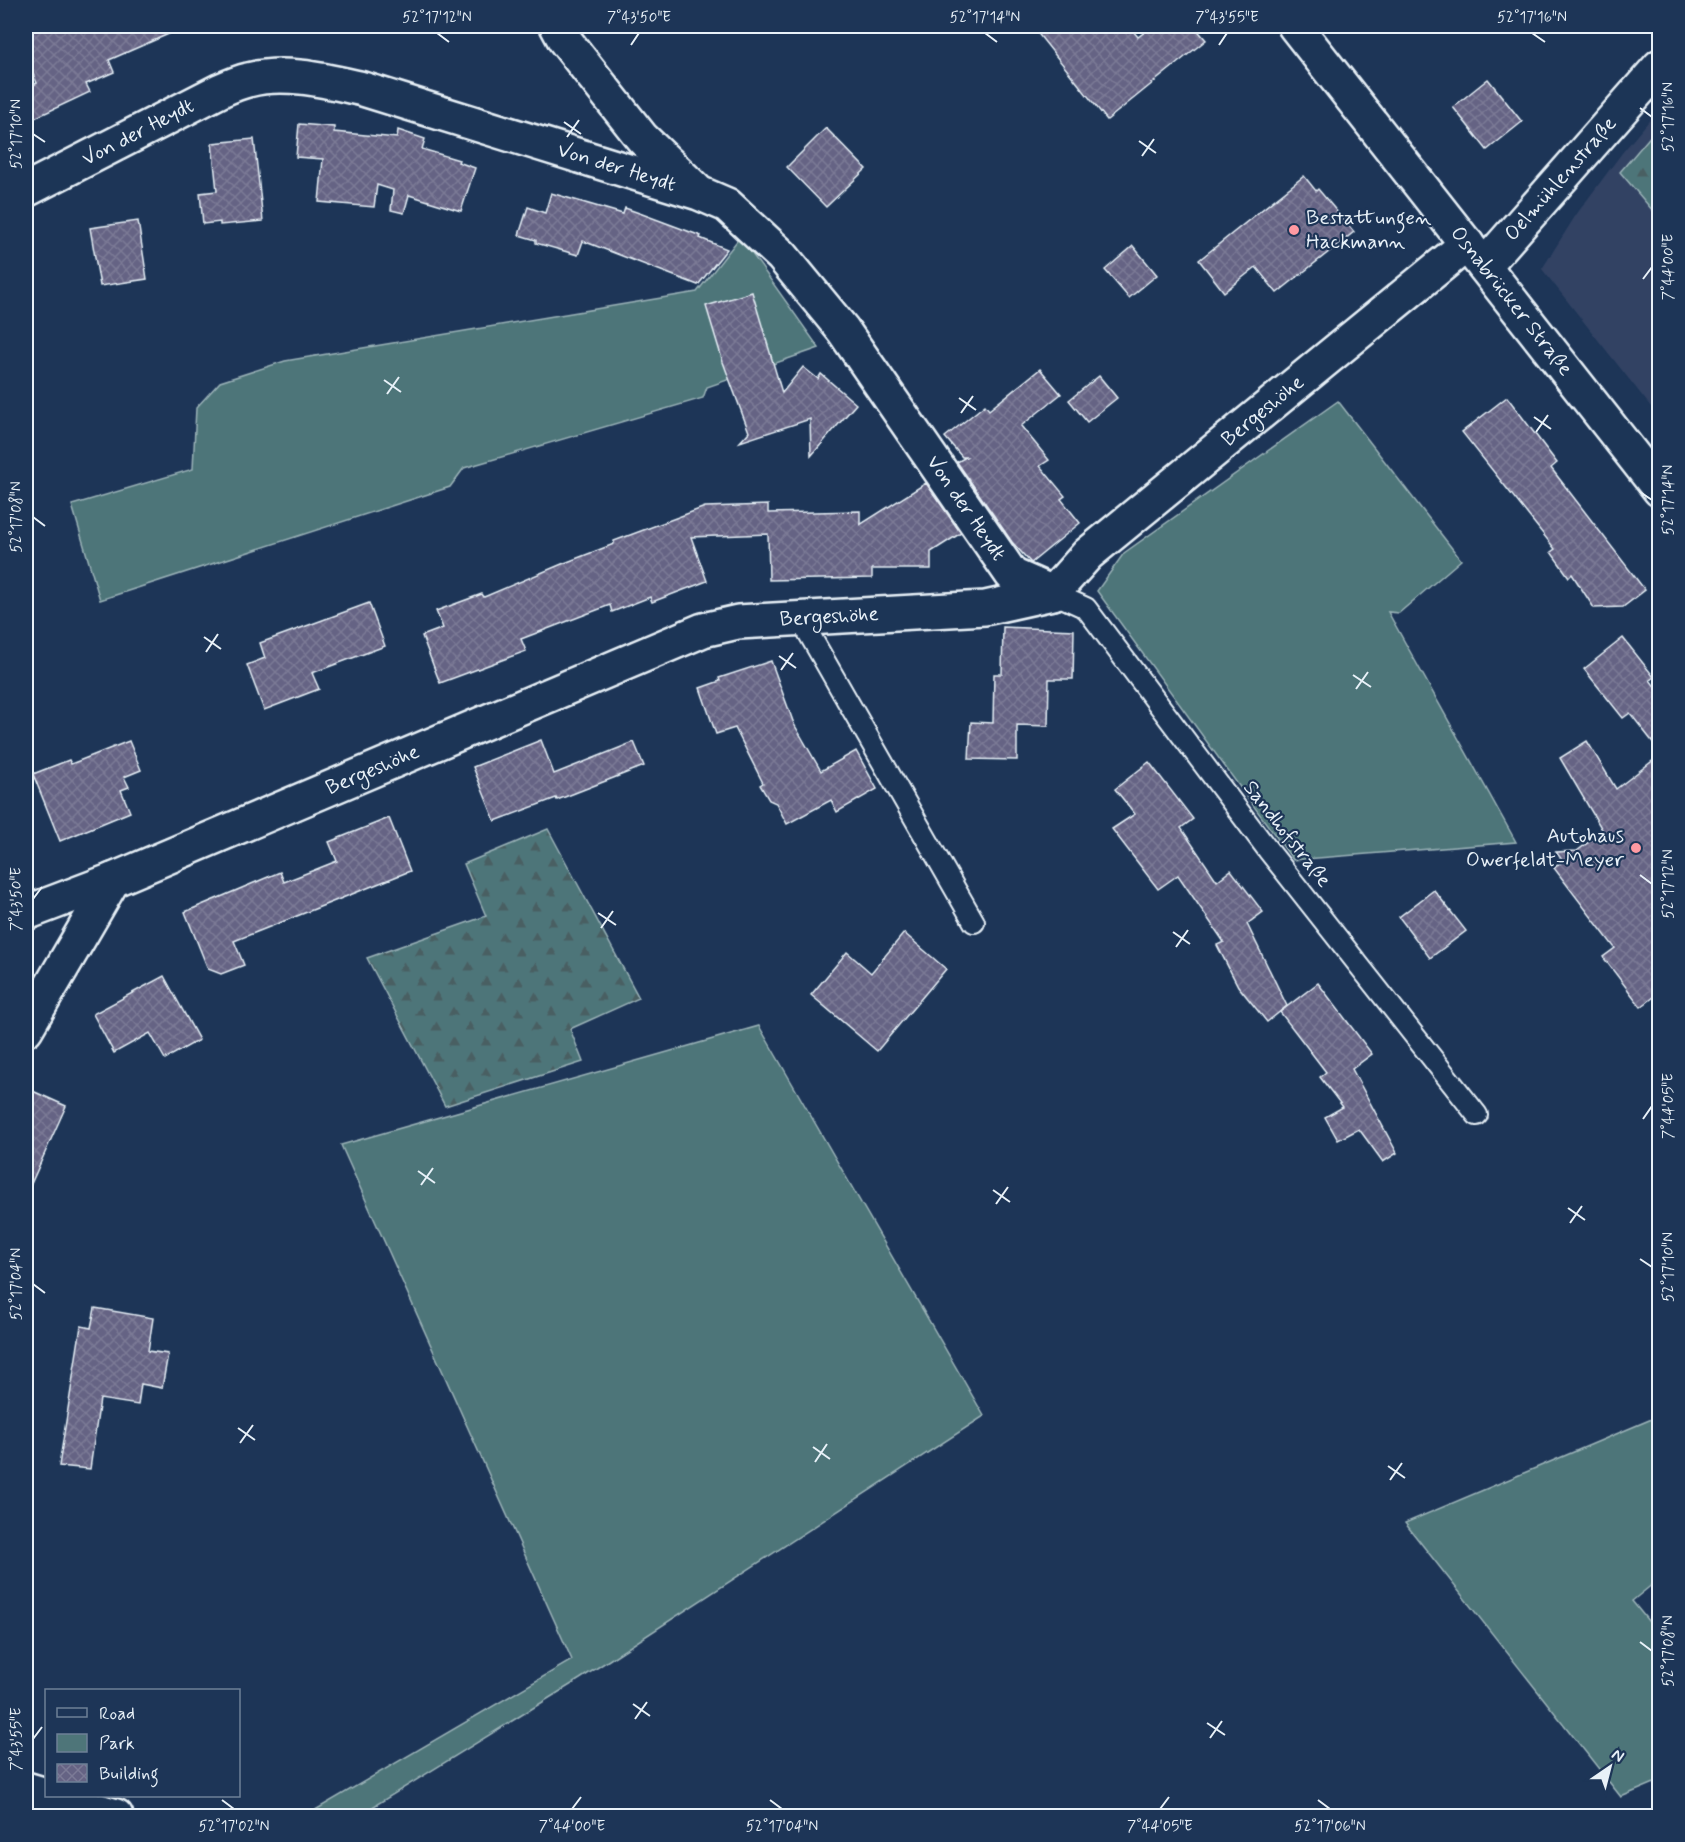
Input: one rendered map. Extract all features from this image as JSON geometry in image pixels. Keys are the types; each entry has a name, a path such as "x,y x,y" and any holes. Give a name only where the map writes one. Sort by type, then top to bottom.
{"street":[{"path":"557,26 564,39 642,138 699,193"},
{"name":"Osnabrücker Straße","path":"1295,26 1659,490"},
{"name":"Oelmühlenstraße","path":"1476,255 1659,66"},
{"name":"Von der Heydt","path":"26,190 221,90 248,80 277,77 314,79 363,89 699,193 727,205 782,256 843,330 1012,574 1053,593"},
{"name":"Bergeshöhe","path":"26,913 112,880 703,630 738,622 985,608 1053,593 1088,554 1476,255"},
{"path":"26,1029 112,880"},
{"path":"26,1789 45,1795"},
{"path":"53,1797 116,1816"}],"lane":[{"name":"Sandhofstraße","path":"1053,593 1086,608 1268,850 1477,1114"},
{"path":"800,618 974,922"}],"shaded area":[{"path":"1659,109 1659,417 1542,269 1576,215 1622,153"}],"green space":[{"path":"1659,126 1659,218 1620,172"},
{"path":"740,237 819,348 707,387 703,398 464,468 450,487 100,600 72,505 193,469 196,408 220,382 285,361 697,292"},
{"path":"1338,401 1461,560 1399,613 1388,612 1516,842 1293,860 1097,591 1124,553"},
{"path":"548,829 639,998 570,1029 583,1062 445,1106 367,958 486,916 464,864"},
{"path":"759,1026 984,1416 580,1679 358,1816 305,1816 572,1660 341,1145"},
{"path":"1659,1416 1659,1579 1632,1601 1649,1622 1659,1615 1659,1781 1621,1797 1405,1523"}],"building":[{"path":"26,26 187,26 109,60 114,72 86,84 90,92 26,122 26,88 37,83 26,58"},
{"path":"1032,26 1129,26 1138,37 1153,26 1194,26 1206,40 1107,120"},
{"path":"1488,79 1522,122 1487,150 1453,107"},
{"path":"299,124 334,127 334,132 397,138 398,130 425,139 422,149 459,160 458,162 475,168 461,211 409,195 404,213 391,210 393,190 377,185 374,207 319,202 323,159 296,157"},
{"path":"826,128 866,169 826,207 787,167"},
{"path":"254,139 263,221 220,225 220,222 203,224 200,193 217,191 212,143"},
{"name":"Bestattungen Hackmann","path":"1304,176 1354,232 1277,293 1256,267 1224,292 1199,260"},
{"path":"551,193 623,214 625,208 701,236 700,238 727,249 698,285 583,241 578,255 536,243 536,240 519,235 528,207 545,213"},
{"path":"138,221 147,279 100,286 90,228"},
{"path":"1133,246 1157,275 1129,298 1105,270"},
{"path":"752,292 782,393 803,367 818,379 821,374 856,404 811,456 810,419 740,442 749,432 723,362 706,306"},
{"path":"1040,369 1061,394 1021,426 1049,460 1040,466 1065,496 1061,499 1080,523 1031,563 1012,542 957,462 966,457 962,457 945,437 985,405 989,410"},
{"path":"1099,376 1117,398 1087,422 1069,400"},
{"path":"1507,397 1557,463 1551,468 1645,590 1623,607 1594,608 1572,574 1569,577 1551,552 1555,549 1462,432"},
{"path":"926,483 961,533 931,552 931,569 872,569 872,578 769,580 768,534 691,537 707,581 652,602 650,597 612,612 610,605 521,639 526,651 440,683 422,636 443,628 436,611 482,594 484,597 614,544 614,541 705,507 768,505 768,513 860,511 860,525"},
{"path":"369,603 385,646 312,673 319,689 264,710 247,665 265,658 260,643"},
{"path":"1003,627 1074,630 1073,679 1049,679 1048,726 1017,725 1017,760 969,759 971,722 993,723 994,674 1002,674"},
{"path":"1623,638 1654,677 1650,680 1659,692 1659,750 1630,713 1623,718 1584,669"},
{"path":"771,661 794,724 821,771 856,751 877,789 837,812 831,800 787,824 776,803 769,800 760,785 763,783 735,728 716,734 700,688 720,681 719,678"},
{"path":"541,740 554,774 634,742 644,766 495,821 473,767"},
{"path":"129,741 141,770 124,777 129,787 121,790 130,812 60,841 33,774 69,760 71,764"},
{"path":"1587,741 1616,789 1659,756 1659,993 1641,1007 1603,957 1615,948 1554,868 1563,861 1556,852 1577,851 1603,831 1560,758"},
{"path":"1149,762 1193,819 1181,828 1217,881 1231,870 1263,912 1247,924 1287,1006 1267,1022 1238,986 1217,945 1224,942 1178,875 1158,889 1112,829 1135,814 1115,789"},
{"path":"389,818 410,871 234,941 244,965 221,974 208,969 185,912 280,872 284,882 337,861 329,842"},
{"path":"1434,890 1466,931 1430,958 1399,917"},
{"path":"904,933 946,969 877,1051 811,995 847,952 871,973"},
{"path":"164,976 199,1040 165,1059 150,1033 114,1053 93,1014"},
{"path":"1318,983 1372,1054 1352,1069 1397,1153 1383,1162 1359,1129 1338,1140 1325,1117 1343,1107 1320,1077 1326,1072 1280,1012"},
{"path":"26,1088 66,1106 26,1195"},
{"path":"95,1308 153,1318 148,1351 168,1354 162,1388 141,1384 138,1405 100,1399 90,1469 59,1466 81,1326 91,1328"}],"place":[{"name":"Bestattungen Hackmann","path":"1294,230"},
{"name":"Autohaus Owerfeldt-Meyer","path":"1636,848"}]}
